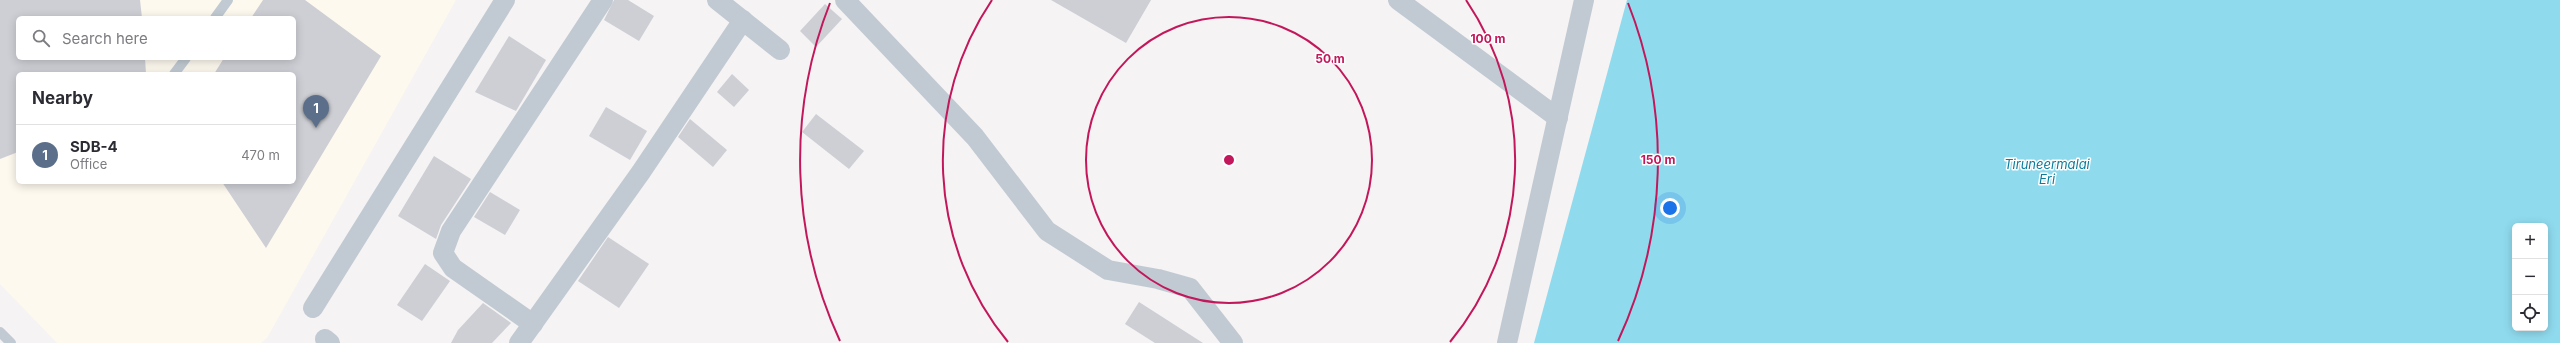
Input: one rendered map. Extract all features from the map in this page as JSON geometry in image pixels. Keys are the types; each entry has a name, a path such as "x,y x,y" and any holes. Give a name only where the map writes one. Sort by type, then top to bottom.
{"street":[{"path":"313,308 505,0"},
{"path":"533,324 453,268 443,253 451,231 603,0"},
{"path":"717,0 780,50"},
{"path":"845,0 975,136 1047,231 1108,270 1158,279 1190,288 1233,343"},
{"path":"1398,0 1558,118"},
{"path":"1508,343 1584,0"},
{"path":"519,343 641,172 743,20"}],"lane":[{"path":"216,16 228,0"},
{"path":"176,72 184,60"},
{"path":"0,332 11,343"}],"shaded area":[{"path":"0,0 456,0 267,338 261,343 57,343 0,284"}],"water":[{"name":"Tiruneermalai Eri","path":"1627,0 2560,0 2560,343 1534,343"}],"building":[{"path":"0,0 140,0 142,16 16,16 16,60 145,60 146,72 16,72 16,153 0,159"},
{"path":"263,0 305,0 381,56 266,248 223,184 296,184 296,72 215,72 223,60 296,60 296,16 252,16"},
{"path":"614,0 628,0 654,16 639,41 604,20"},
{"path":"1051,0 1151,0 1126,43"},
{"path":"825,4 842,19 816,47 800,31"},
{"path":"509,36 546,60 516,111 475,92"},
{"path":"732,74 749,90 734,107 717,92"},
{"path":"606,107 647,131 630,160 589,136"},
{"path":"816,114 864,151 849,169 802,132"},
{"path":"690,119 727,150 713,167 678,137"},
{"path":"434,156 471,179 441,225 436,239 398,216"},
{"path":"490,192 520,210 505,235 474,217"},
{"path":"608,237 649,264 619,308 578,281"},
{"path":"425,264 450,281 422,321 397,305"},
{"path":"1139,302 1203,343 1155,343 1125,324"},
{"path":"483,303 511,323 492,343 451,343 458,330"}],"place":[{"name":"SDB-4","path":"316,128"}]}
